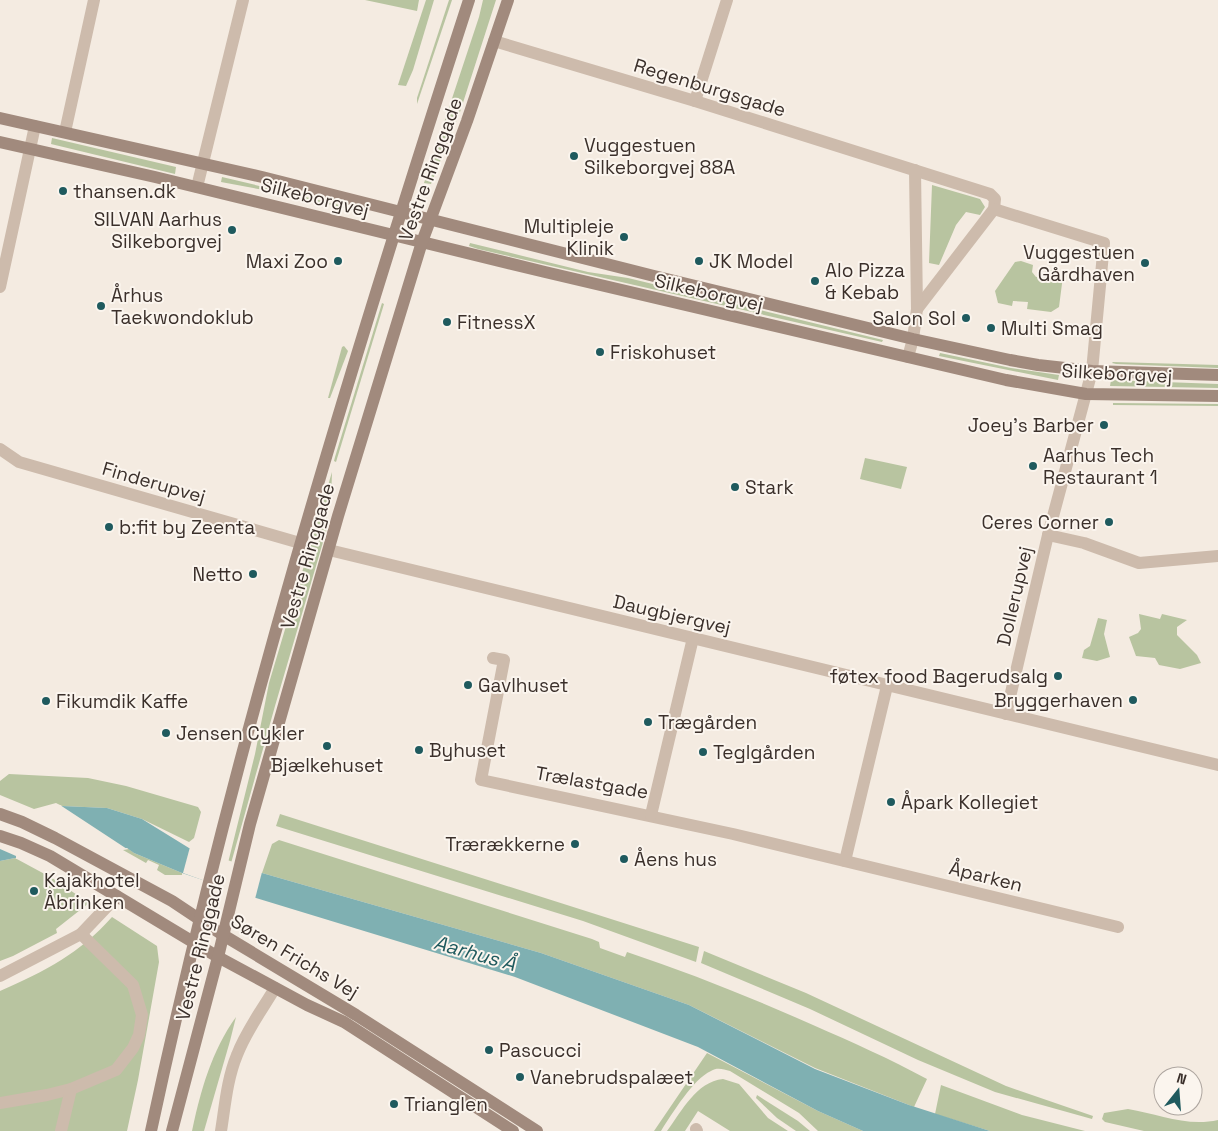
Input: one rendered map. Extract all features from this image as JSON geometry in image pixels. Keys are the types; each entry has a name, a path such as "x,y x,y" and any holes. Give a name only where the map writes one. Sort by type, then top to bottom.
{"street":[{"path":"64,132 94,0"},
{"path":"197,187 243,0"},
{"name":"Vestre Ringgade","path":"151,1131 208,882 300,543 400,211 469,0"},
{"name":"Vestre Ringgade","path":"172,1131 240,865 341,506 422,242 467,121 508,0"},
{"path":"695,101 727,0"},
{"name":"Regenburgsgade","path":"494,41 695,101 990,194 994,199 994,209"},
{"name":"Silkeborgvej","path":"0,118 400,211 654,276 914,339 1038,365 1092,371 1218,375"},
{"path":"0,287 2,265 35,126"},
{"name":"Silkeborgvej","path":"0,142 197,187 1006,380 1086,394 1218,396"},
{"path":"908,358 914,339 917,309 915,170"},
{"path":"917,309 994,209"},
{"name":"Dollerupvej","path":"994,209 1104,243 1092,371 1048,535 1006,714"},
{"name":"Finderupvej","path":"0,449 19,462 300,543"},
{"path":"1048,535 1084,543 1139,563 1218,556"},
{"name":"Daugbjergvej","path":"329,550 1218,765"},
{"name":"Trælastgade","path":"493,658 504,660 481,780 651,815 693,638"},
{"path":"845,861 887,686"},
{"name":"Søren Frichs Vej","path":"4,815 84,853 172,901 223,935 356,1015 537,1131"},
{"name":"Åparken","path":"651,815 1118,927"},
{"name":"Søren Frichs Vej","path":"0,836 50,856 218,957 344,1022 513,1131"},
{"path":"0,976 81,934 117,896"},
{"path":"0,1104 71,1089 116,1070 134,1048 139,1035 142,1014 133,985 81,934"},
{"path":"220,1131 236,1055 275,988"},
{"path":"61,1131 71,1089"}],"green space":[{"path":"365,0 419,0 417,11"},
{"path":"426,0 434,0 413,70 406,86 398,85"},
{"path":"449,0 452,0 417,104 417,98"},
{"path":"483,0 496,0 460,112 431,184 424,183 479,17"},
{"path":"52,138 176,167 175,174 51,144"},
{"path":"222,177 356,209 356,211 291,195 221,182"},
{"path":"932,185 980,199 985,207 980,215 966,212 956,225 939,265 929,263"},
{"path":"470,243 588,272 628,278 883,340 882,342 478,249 469,246"},
{"path":"1021,261 1033,265 1032,272 1036,277 1042,276 1047,269 1059,272 1063,276 1059,307 1051,312 1027,309 1028,302 1013,301 1012,306 998,303 995,291 1015,262"},
{"path":"382,303 384,304 336,462 334,461 335,457"},
{"path":"344,346 348,351 330,398 328,398 342,347"},
{"path":"940,353 1011,368 1059,375 1058,380 939,356"},
{"path":"1113,362 1218,365 1218,368 1116,364"},
{"path":"1111,380 1218,384 1218,388 1110,386"},
{"path":"1113,403 1218,404 1218,406 1113,405"},
{"path":"865,458 907,467 901,489 860,479"},
{"path":"332,472 331,500 326,521 328,525 228,874 225,875 255,754 269,683"},
{"path":"1139,614 1160,619 1162,614 1187,620 1177,627 1177,635 1197,655 1201,663 1180,669 1159,665 1155,658 1136,656 1129,637 1138,633 1141,629"},
{"path":"1098,618 1107,620 1104,634 1110,657 1097,661 1082,658 1084,650 1090,646"},
{"path":"9,774 88,778 126,786 198,807 201,812 194,838 189,842 142,819 107,808 62,806 56,803 34,809 0,795 0,781"},
{"path":"280,814 699,947 696,962 583,921 276,826"},
{"path":"279,840 592,939 599,942 600,948 625,957 627,952 674,968 790,1015 871,1051 927,1079 914,1107 815,1068 689,1005 541,953 262,873 272,844"},
{"path":"129,849 134,853 182,873 182,875 165,875 157,870 159,865 148,860 146,863 123,850"},
{"path":"15,858 52,878 89,903 56,929 57,933 0,961 0,861"},
{"path":"112,917 157,946 159,962 127,1131 0,1131 0,991 47,968 75,951"},
{"path":"704,951 806,993 1006,1086 1093,1116 1092,1119 995,1092 918,1060 810,1009 701,963"},
{"path":"236,1017 204,1131 192,1131 208,1072 220,1043"},
{"path":"707,1053 818,1111 863,1131 818,1131 799,1113 730,1071 718,1069 704,1075 697,1081 661,1131 654,1131"},
{"path":"723,1079 739,1084 768,1118 788,1131 730,1131 698,1111 685,1131 667,1131 697,1091 713,1081"},
{"path":"941,1085 1022,1115 1085,1131 990,1131 935,1114"},
{"path":"757,1095 798,1121 810,1131 796,1131 777,1118 756,1098"},
{"path":"1128,1109 1153,1116 1184,1121 1206,1122 1218,1120 1218,1131 1144,1131 1105,1122 1102,1119 1104,1113"}],"water":[{"name":"Aarhus Å","path":"62,806 107,808 142,819 189,848 262,873 541,953 689,1005 815,1069 909,1105 990,1131 863,1131 818,1111 698,1047 515,977 256,898 182,873 134,853 127,848 0,861 0,820"}],"pier":[{"path":"60,805 127,849 16,859 16,856 0,849 0,819"},
{"path":"190,847 262,872 255,899 183,873"}],"place":[{"name":"Vuggestuen Silkeborgvej 88A","path":"574,156"},
{"name":"thansen.dk","path":"63,191"},
{"name":"SILVAN Aarhus Silkeborgvej","path":"232,230"},
{"name":"Multipleje Klinik","path":"624,237"},
{"name":"Maxi Zoo","path":"338,261"},
{"name":"JK Model","path":"699,261"},
{"name":"Vuggestuen Gårdhaven","path":"1145,263"},
{"name":"Alo Pizza & Kebab","path":"815,281"},
{"name":"Århus Taekwondoklub","path":"101,306"},
{"name":"Salon Sol","path":"966,318"},
{"name":"FitnessX","path":"447,322"},
{"name":"Multi Smag","path":"991,328"},
{"name":"Friskohuset","path":"600,352"},
{"name":"Joey's Barber","path":"1104,425"},
{"name":"Aarhus Tech Restaurant 1","path":"1033,466"},
{"name":"Stark","path":"735,487"},
{"name":"Ceres Corner","path":"1109,522"},
{"name":"b:fit by Zeenta","path":"109,527"},
{"name":"Netto","path":"253,574"},
{"name":"føtex food Bagerudsalg","path":"1058,676"},
{"name":"Gavlhuset","path":"468,685"},
{"name":"Bryggerhaven","path":"1133,700"},
{"name":"Fikumdik Kaffe","path":"46,701"},
{"name":"Trægården","path":"648,722"},
{"name":"Jensen Cykler","path":"166,733"},
{"name":"Bjælkehuset","path":"327,746"},
{"name":"Byhuset","path":"419,750"},
{"name":"Teglgården","path":"703,752"},
{"name":"Åpark Kollegiet","path":"891,802"},
{"name":"Trærækkerne","path":"575,844"},
{"name":"Åens hus","path":"624,859"},
{"name":"Kajakhotel Åbrinken","path":"34,891"},
{"name":"Pascucci","path":"489,1050"},
{"name":"Vanebrudspalæet","path":"520,1077"},
{"name":"Trianglen","path":"394,1104"}]}
